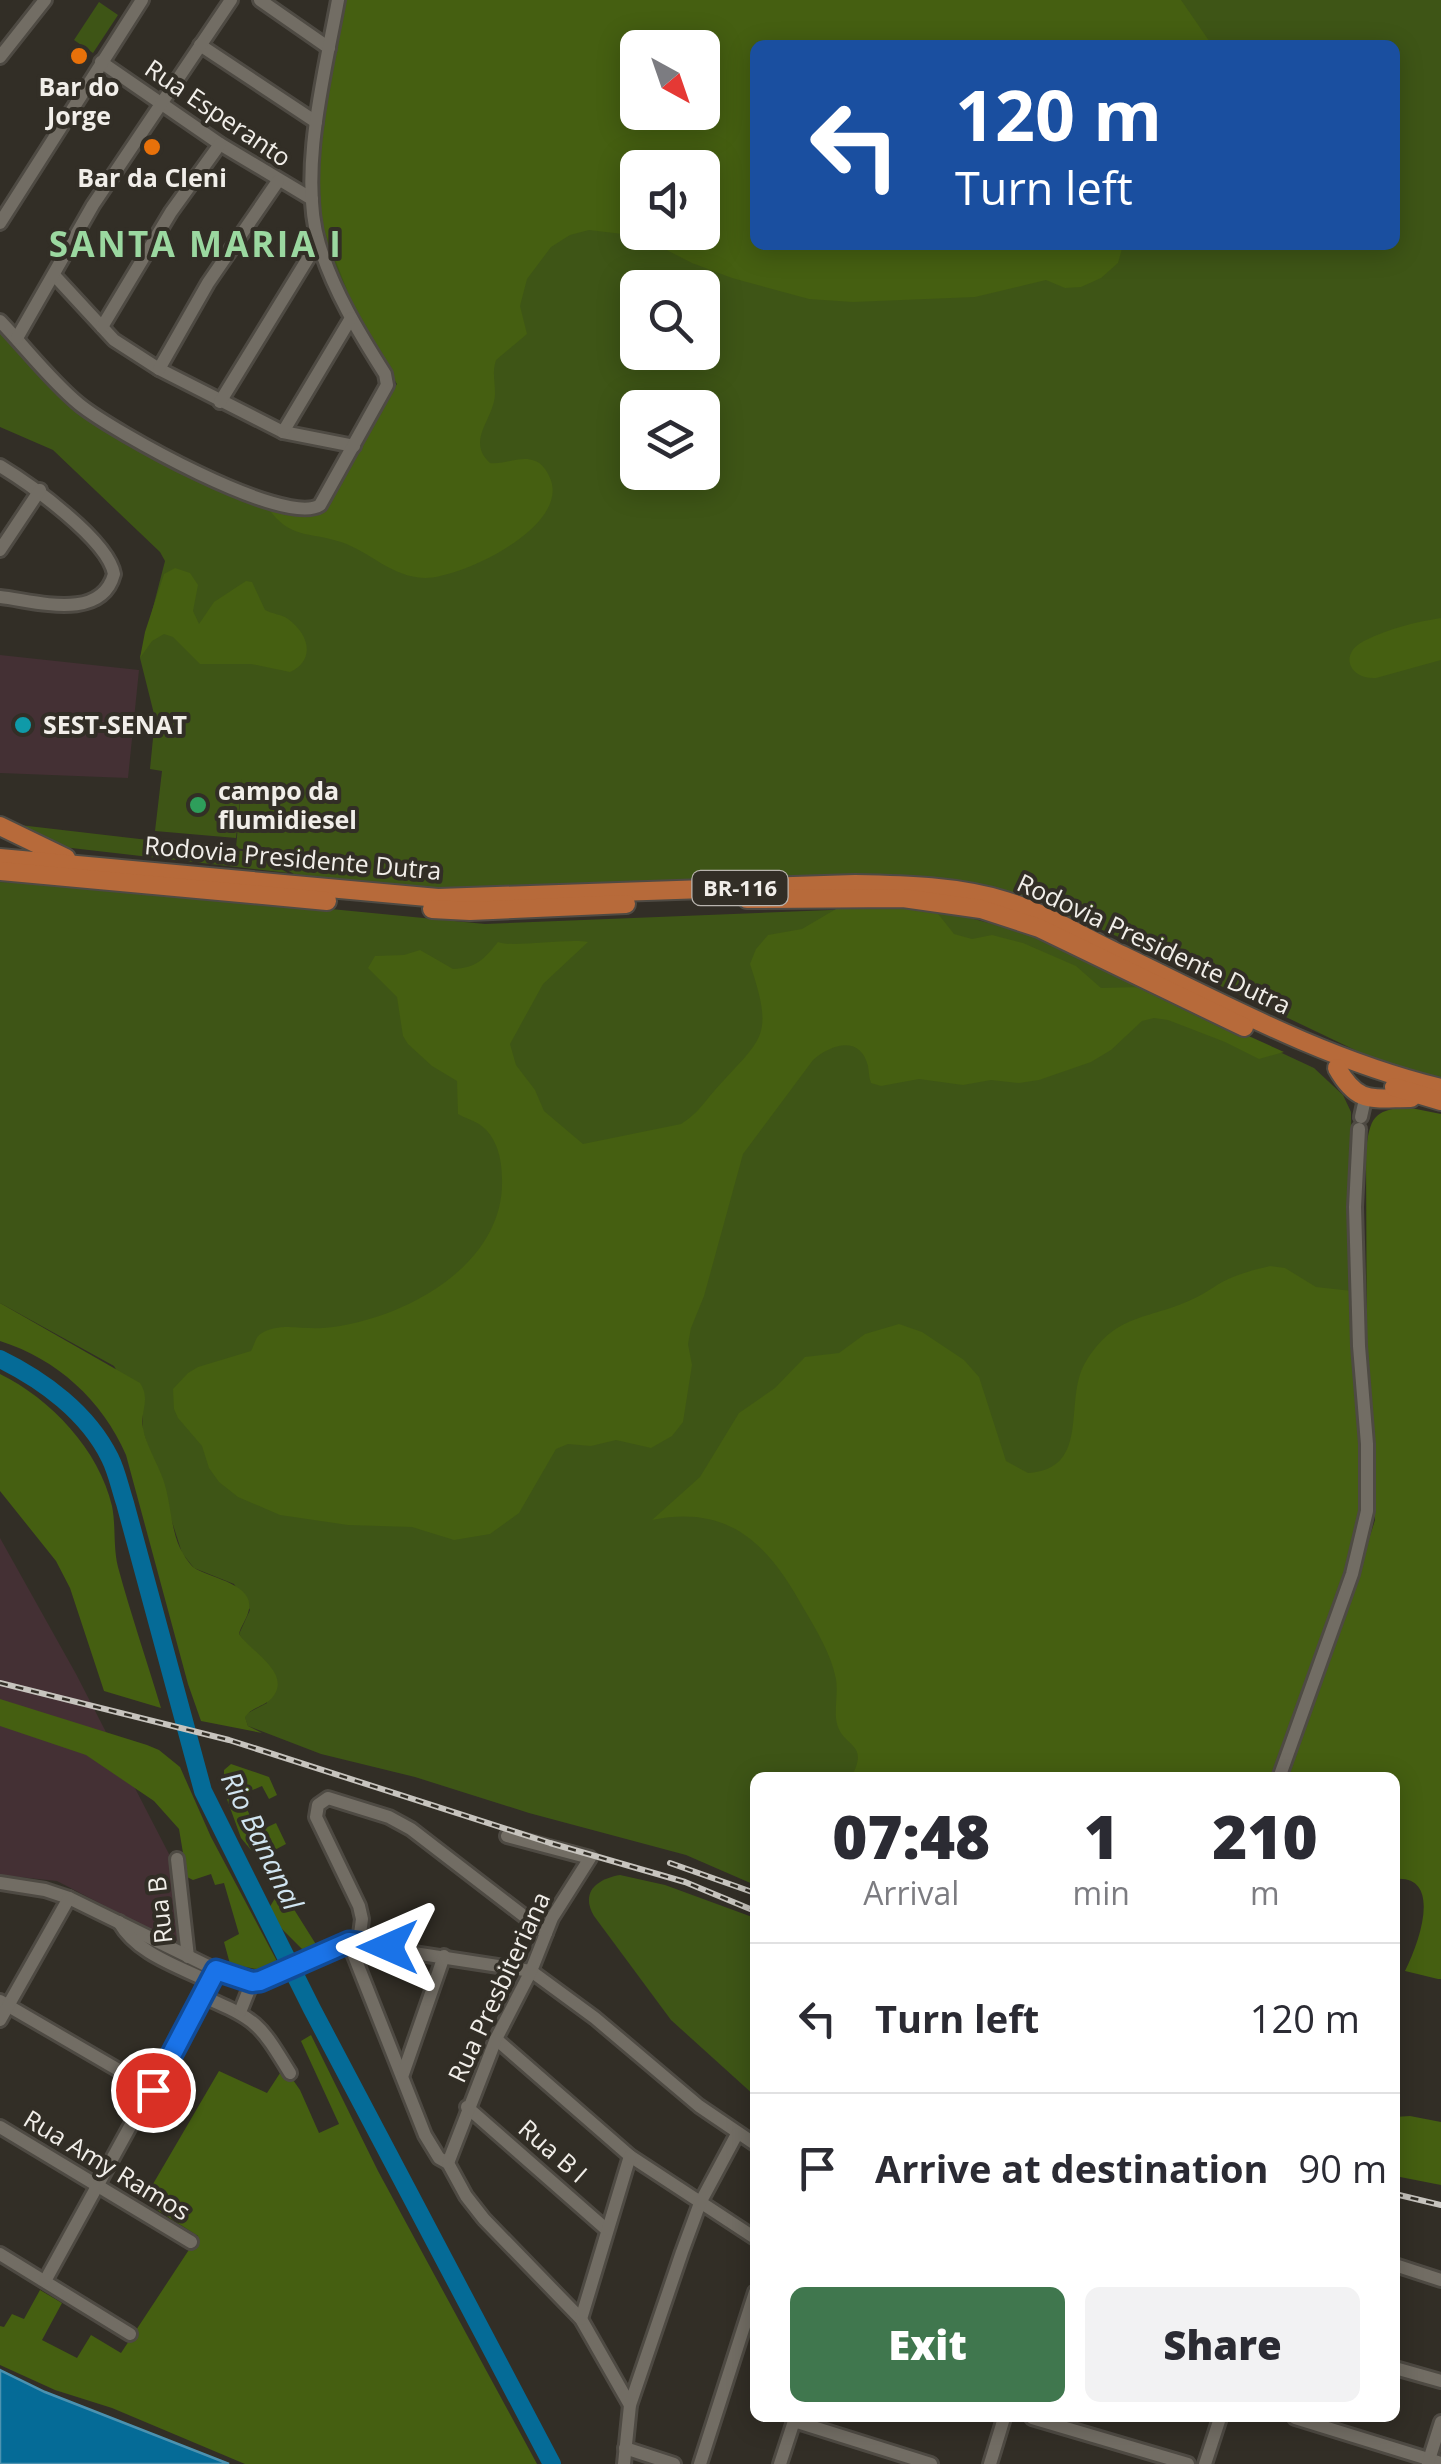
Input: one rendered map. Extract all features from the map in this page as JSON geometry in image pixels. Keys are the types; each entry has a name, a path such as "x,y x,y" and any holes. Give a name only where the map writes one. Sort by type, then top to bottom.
{"highway":[{"path":"0,826 75,863"},
{"name":"Rodovia Presidente Dutra","path":"0,858 438,898 924,885 977,894 1036,914 1268,1026 1436,1095"},
{"name":"Rodovia Presidente Dutra","path":"0,871 470,912 806,898 903,898 952,904 1011,917 1039,928 1337,1068 1436,1095"},
{"path":"1337,1068 1362,1115 1436,1095"}],"street":[{"path":"0,57 44,0"},
{"path":"0,223 142,0"},
{"path":"16,338 93,205 231,0"},
{"path":"260,0 329,48"},
{"path":"0,320 86,410 233,490 298,509 311,510 322,503 387,385 385,374 351,318 318,242 312,199 316,122 338,0"},
{"path":"200,44 316,122"},
{"name":"Rua Esperanto","path":"101,62 220,144 312,199"},
{"path":"102,327 171,212 220,144"},
{"path":"159,369 208,283 278,180"},
{"path":"0,187 16,194"},
{"path":"220,402 318,242"},
{"path":"54,275 114,340 159,369 284,432 354,446"},
{"path":"284,432 351,318"},
{"path":"0,466 40,490 107,556 113,570 111,583 97,600 80,605 0,598"},
{"path":"0,550 40,490"},
{"path":"1281,1772 1352,1574 1366,1510 1368,1444 1360,1360 1355,1208 1362,1115"},
{"path":"546,1933 389,1817 328,1798 318,1805 316,1817 360,1906 362,1919 354,1942 380,2025 403,2074 421,2128 484,2219 581,2319 630,2405"},
{"name":"Rua Presbiteriana","path":"448,2163 496,2039 531,1972 546,1933 590,1858 508,1836"},
{"name":"Rua B","path":"177,1859 188,1956"},
{"path":"0,1883 69,1898 188,1956 213,1976"},
{"path":"0,2020 4,2004 69,1898"},
{"path":"118,1920 132,1942 213,1976 252,1982 274,1978 354,1942 531,1972 596,2018 652,2069 750,2141"},
{"path":"403,2074 444,1956"},
{"path":"45,2282 213,1976"},
{"path":"240,2012 252,1982"},
{"path":"202,1996 240,2012 262,2028 290,2073"},
{"path":"4,2004 153,2090"},
{"path":"496,2039 630,2156 750,2235"},
{"name":"Rua B I","path":"468,2107 607,2230"},
{"name":"Rua Amy Ramos","path":"0,2126 191,2242"},
{"path":"624,2464 630,2405 700,2204 737,2134"},
{"path":"581,2319 630,2156"},
{"path":"0,2254 130,2334"},
{"path":"1400,2267 1441,2280"},
{"path":"558,2294 575,2296 590,2289"},
{"path":"700,2464 750,2308"},
{"path":"1400,2369 1441,2381"},
{"path":"780,2464 793,2422"},
{"path":"803,2422 931,2464"},
{"path":"990,2464 1003,2422"},
{"path":"1046,2422 1188,2464"},
{"path":"1205,2464 1219,2422"},
{"path":"1308,2422 1432,2462 1441,2422"},
{"path":"625,2448 674,2464"},
{"path":"636,2464 653,2457"}],"shaded area":[{"path":"0,655 139,670 128,778 0,773"},
{"path":"0,1538 169,1854 180,1945 57,1881 0,1875"}],"green space":[{"path":"341,0 1441,0 1441,1082 1380,1062 1112,934 1022,897 788,878 636,881 463,891 294,874 254,851 236,848 242,778 236,838 155,831 162,771 150,769 155,718 140,658 165,561 53,450 0,427 0,332 82,416 231,496 305,516 326,507 397,384 353,306 324,238 318,193"},
{"path":"341,0 1181,0 1209,40 750,40 750,250 1122,250 1118,263 1101,278 1081,287 1065,288 1046,280 975,297 853,302 809,299 732,278 666,250 720,250 720,150 620,150 620,234 589,230 570,235 551,247 527,279 520,306 527,334 496,360 494,403 480,446 490,463 530,459 546,470 552,496 545,514 509,546 442,576 413,577 352,546 292,530 267,507 309,516 323,510 397,384 353,306 321,222 319,149"},
{"path":"99,2 118,15 93,53 74,40"},
{"path":"175,568 190,573 198,585 193,611 199,624 214,602 246,581 252,582 265,610 288,619 301,632 307,647 304,661 290,672 251,664 200,664 173,637 164,634 152,641 140,658 164,574"},
{"path":"1441,618 1441,660 1376,678 1360,675 1350,665 1351,653 1364,641 1402,626"},
{"path":"11,824 251,852 288,873 54,846"},
{"path":"0,882 84,885 485,924 921,909 1031,936 1314,1068 1343,1095 1351,1112 1354,1373 1362,1476 1357,1534 1275,1772 750,1772 750,1883 686,1855 321,1754 248,1726 244,1715 267,1703 263,1659 239,1634 250,1610 234,1584 194,1568 182,1553 143,1431 143,1416 114,1366 0,1303"},
{"path":"836,909 935,910 954,934 972,939 992,935 1023,943 1076,966 1101,988 1140,987 1284,1052 1259,1059 1225,1042 1154,1018 1142,1021 1111,1050 1091,1062 1039,1080 991,1080 963,1085 919,1079 881,1086 871,1083 868,1066 858,1049 844,1045 828,1050 813,1060 743,1154 704,1296 691,1328 688,1344 692,1365 683,1422 672,1436 651,1448 616,1440 591,1446 568,1444 556,1449 519,1513 490,1534 454,1540 412,1527 348,1525 280,1515 238,1497 219,1482 209,1468 202,1446 174,1409 173,1389 188,1373 251,1351 258,1337 269,1330 353,1323 414,1301 467,1263 486,1239 498,1210 502,1171 494,1141 479,1124 458,1114 457,1081 432,1066 408,1044 403,1036 397,997 368,968 375,956 420,950 453,969 479,962 498,942 588,942 543,984 510,1044 516,1065 535,1090 544,1111 583,1144 681,1124 699,1109 760,1035 762,1008 750,964 768,935 802,929"},
{"path":"1406,1107 1441,1114 1441,1979 1405,1971 1424,1911 1418,1887 1400,1879 1400,1772 1287,1772 1343,1621 1375,1520 1367,1382 1366,1150 1375,1118"},
{"path":"1270,1266 1285,1268 1316,1287 1352,1291 1360,1469 1355,1539 1275,1772 854,1772 858,1757 838,1728 836,1679 831,1661 776,1566 744,1534 725,1524 704,1518 652,1520 700,1477 739,1413 775,1388 805,1357 839,1353 865,1334 899,1324 922,1332 964,1360 979,1377 1006,1461 1028,1473 1048,1469 1061,1459 1068,1446 1085,1363 1108,1335 1133,1320 1193,1299 1247,1272"},
{"path":"0,1303 140,1383 145,1395 144,1434 163,1479 180,1548 193,1567 230,1583 246,1595 248,1613 239,1634 268,1664 278,1681 271,1699 245,1717 248,1726 262,1733 201,1721 126,1455 104,1417 75,1384 40,1359 0,1341"},
{"path":"0,1374 37,1397 70,1428 106,1485 118,1567 161,1708 104,1691 70,1588 56,1561 0,1491"},
{"path":"0,1699 147,1745 180,1767 211,1837 279,1965 262,1970 230,1964 224,1942 239,1934 224,1883 215,1885 211,1874 193,1880 187,1877 179,1829 154,1801 86,1755 0,1726"},
{"path":"231,1764 269,1777 277,1795 269,1799 262,1786 241,1795 257,1832 276,1823 286,1844 271,1852 291,1891 290,1903 317,1946 305,1952 266,1913 277,1895 256,1856 241,1838 224,1791 224,1770"},
{"path":"620,1875 665,1885 750,1916 750,2091 671,2020 594,1916 590,1894 604,1880"},
{"path":"311,2035 378,2171 537,2464 245,2464 0,2365 0,2326 4,2327 12,2314 24,2319 40,2290 62,2303 42,2340 77,2358 91,2335 121,2353 198,2236 157,2210 168,2194 153,2184 219,2071 267,2093 284,2067 300,2090 319,2133 339,2124 301,2041"},
{"path":"1400,2117 1441,2122 1441,2185 1400,2177"}],"water":[{"path":"0,2370 45,2392 229,2464 0,2464"}],"waterway":[{"name":"Rio Bananal","path":"0,1359 32,1377 77,1412 110,1458 203,1791 312,2009 552,2464"}],"railway":[{"path":"0,1683 229,1740 685,1882 750,1909"},
{"path":"670,1863 750,1891"},
{"path":"1400,2195 1441,2205"}],"place":[{"name":"Bar do Jorge","path":"79,56"},
{"name":"Bar da Cleni","path":"152,147"},
{"name":"SEST-SENAT","path":"23,725"},
{"name":"campo da flumidiesel","path":"198,805"}],"district":[{"name":"SANTA MARIA I","path":"196,245"}],"route":[{"path":"153,2090 216,1970 260,1981 349,1942 388,1947"}]}
